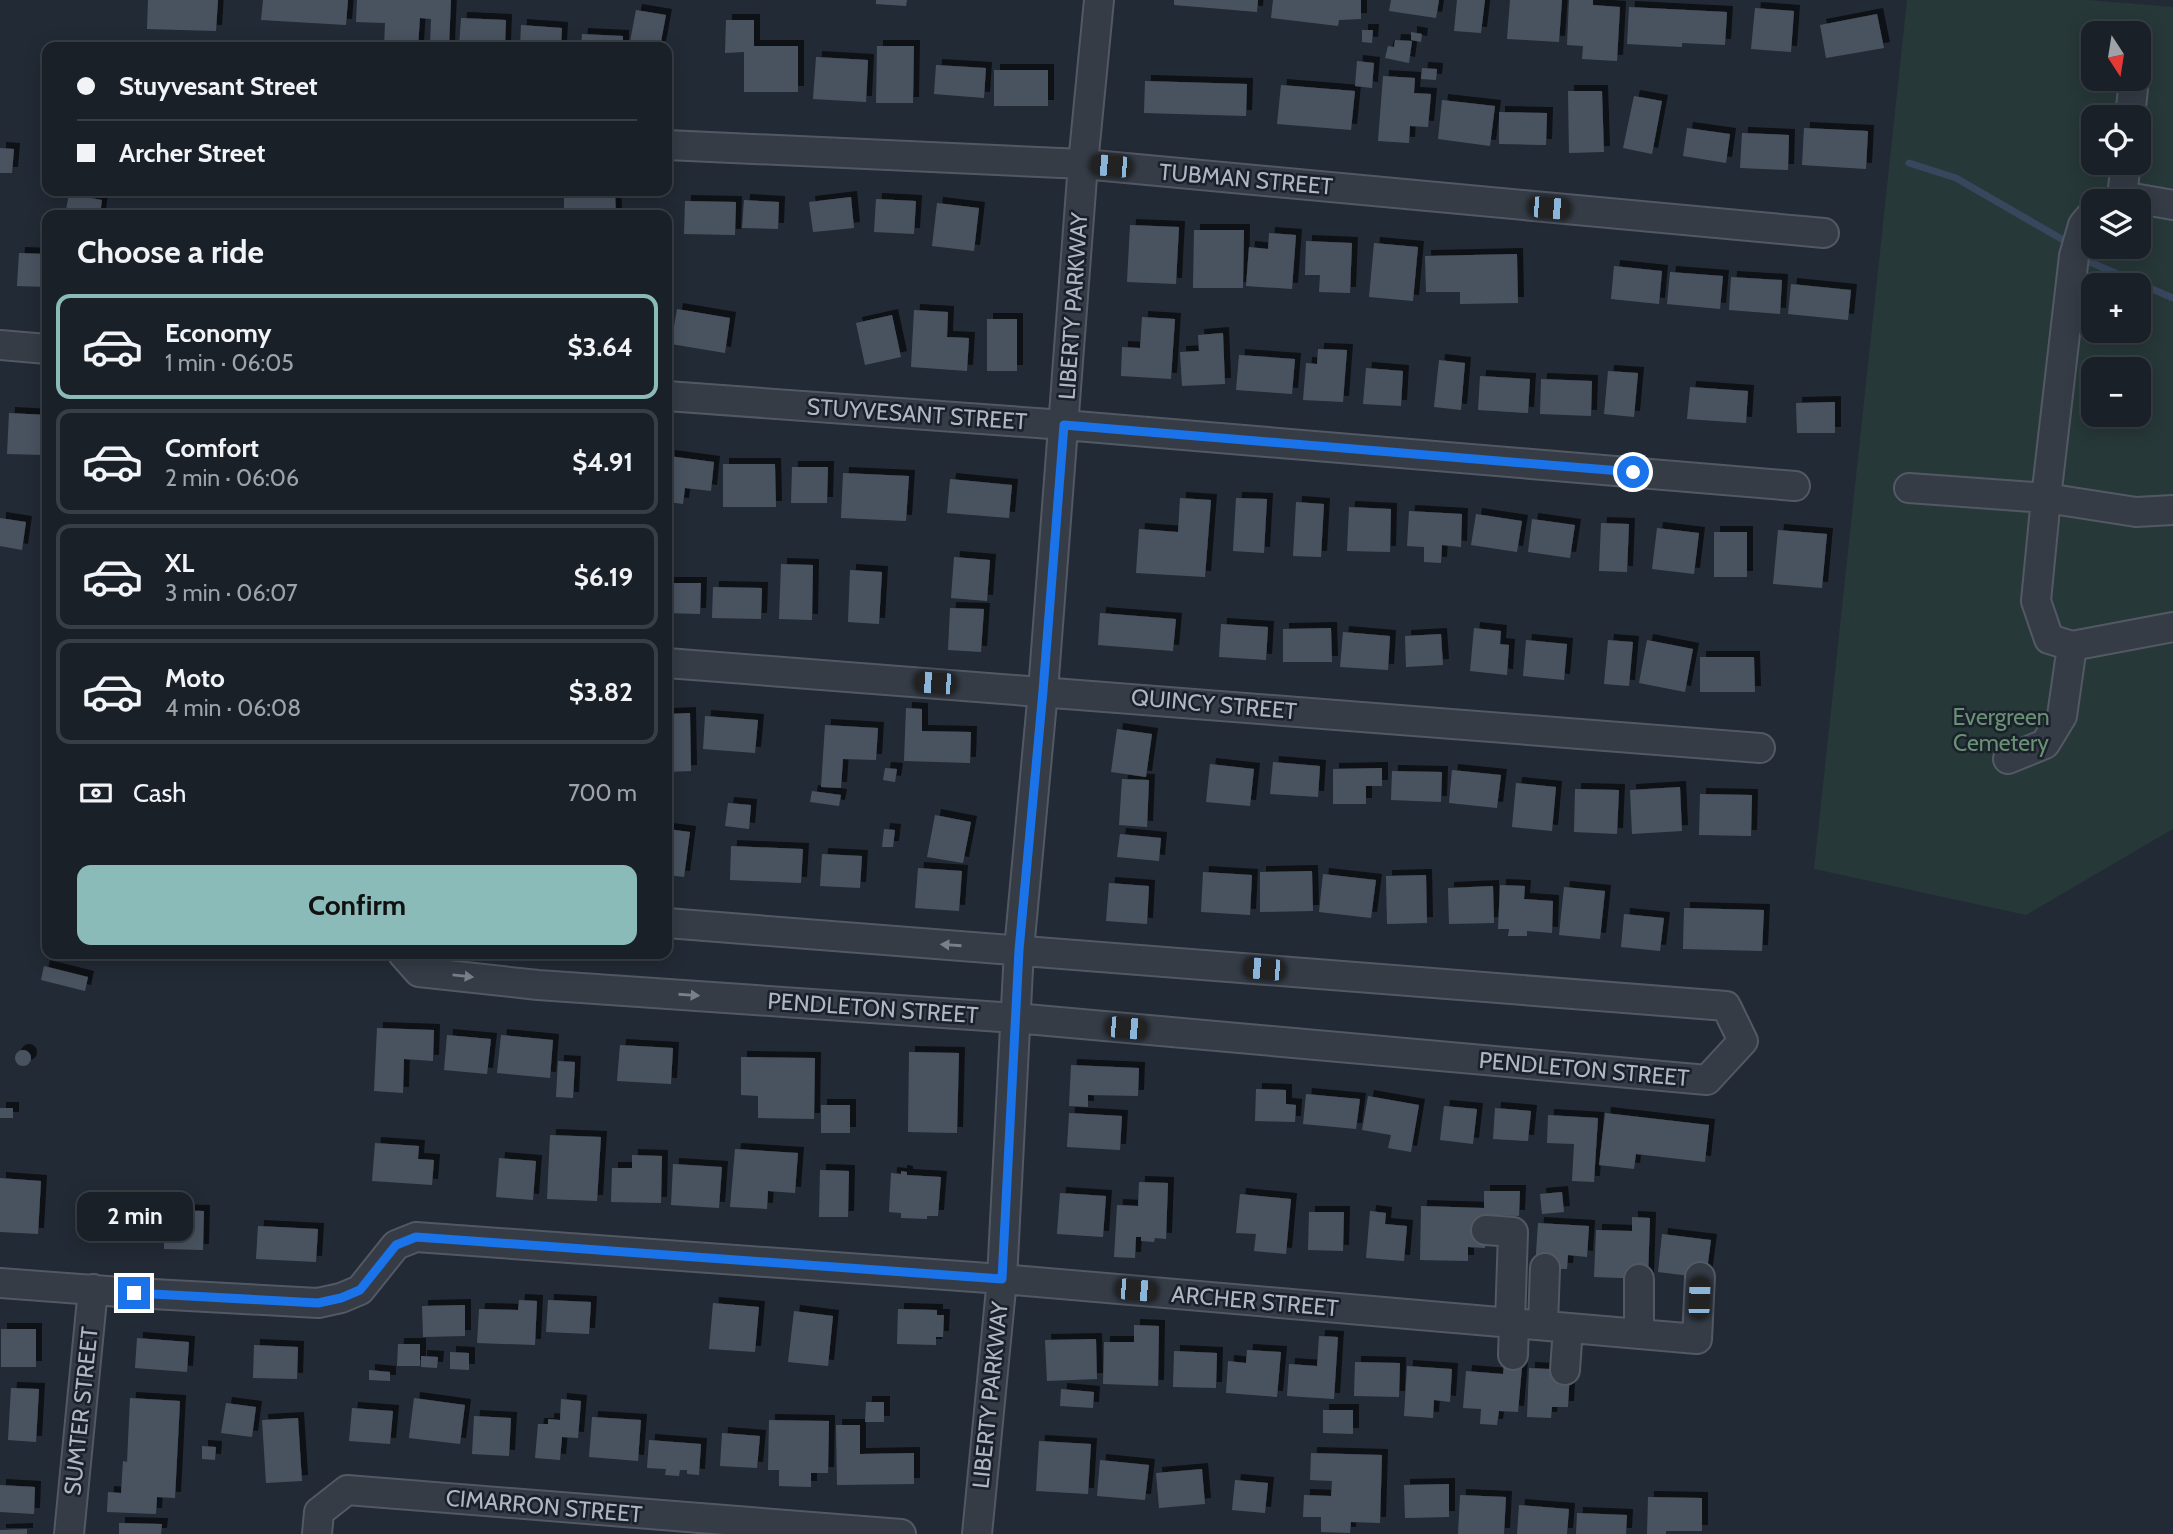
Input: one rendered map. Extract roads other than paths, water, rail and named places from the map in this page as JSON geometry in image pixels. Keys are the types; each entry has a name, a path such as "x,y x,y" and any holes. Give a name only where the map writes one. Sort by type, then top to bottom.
{"street":[{"name":"LIBERTY PARKWAY","path":"977,1534 1002,1279 1019,950 1043,691 1083,164 1099,0"},
{"name":"TUBMAN STREET","path":"672,145 1083,164 1824,233"},
{"path":"2151,203 2173,205"},
{"path":"2081,234 2074,256 2036,601 2049,639 2072,646 2173,628"},
{"path":"0,345 42,349"},
{"name":"STUYVESANT STREET","path":"672,396 1064,425 1795,486"},
{"path":"1909,488 2046,498 2136,512 2173,510"},
{"path":"2008,759 2045,744 2062,716 2072,646"},
{"name":"QUINCY STREET","path":"672,663 1760,748"},
{"name":"PENDLETON STREET","path":"407,959 419,972 538,985 1015,1018 1707,1080 1743,1041 1726,1006 672,923"},
{"path":"1486,1230 1513,1231 1513,1355"},
{"name":"ARCHER STREET","path":"0,1283 318,1303 360,1290 396,1245 416,1237 1002,1279 1698,1339 1700,1277"},
{"path":"1545,1268 1565,1370"},
{"path":"1639,1279 1639,1334"},
{"name":"SUMTER STREET","path":"69,1534 93,1289"},
{"name":"CIMARRON STREET","path":"318,1523 347,1490 901,1534"}],"waterway":[{"path":"1909,163 1956,178 2065,241"},
{"path":"2083,259 2173,298"}],"park label":[{"name":"Evergreen Cemetery","path":"2001,730"}]}
